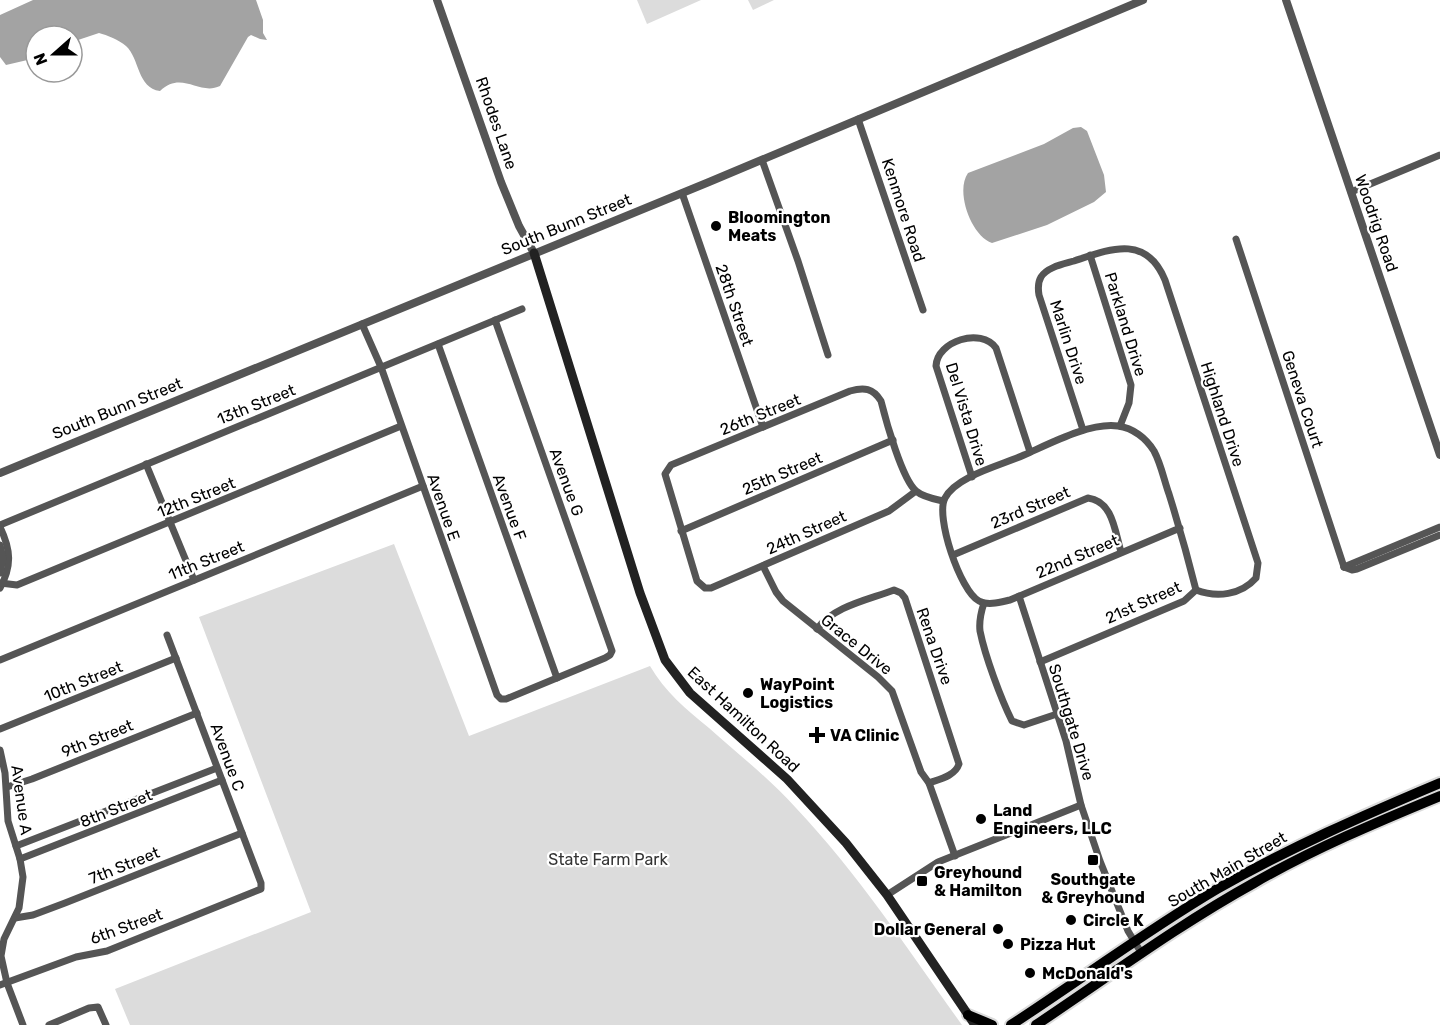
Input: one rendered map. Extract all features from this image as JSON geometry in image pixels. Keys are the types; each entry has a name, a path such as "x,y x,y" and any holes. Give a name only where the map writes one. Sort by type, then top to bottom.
{"highway":[{"name":"South Main Street","path":"1011,1025 1195,902 1322,834 1440,783"},
{"name":"South Main Street","path":"1036,1025 1254,883 1327,846 1440,796"},
{"path":"968,1015 992,1025"}],"main road":[{"name":"East Hamilton Road","path":"534,253 640,594 664,660 690,693 779,772 846,843 887,895 975,1025"}],"street":[{"name":"Rhodes Lane","path":"437,0 501,182 519,226 534,253"},
{"name":"South Bunn Street","path":"0,473 762,160 1143,0"},
{"name":"Woodrig Road","path":"1286,0 1440,455"},
{"name":"Kenmore Road","path":"858,119 923,310"},
{"path":"1351,192 1440,155"},
{"path":"762,160 828,355"},
{"name":"28th Street","path":"682,193 763,427"},
{"name":"Geneva Court","path":"1236,239 1344,567"},
{"name":"Marlin Drive","path":"1083,430 1039,295 1038,286 1041,277 1048,270 1107,249 1129,248 1154,262"},
{"name":"Parkland Drive","path":"1090,255 1131,385 1130,403 1120,426"},
{"name":"Highland Drive","path":"1154,262 1165,280 1254,550 1258,563 1256,578"},
{"name":"13th Street","path":"0,526 522,309"},
{"name":"Avenue G","path":"495,320 612,653 557,678"},
{"name":"Avenue E","path":"362,324 381,367 497,696 500,699 506,699 557,678"},
{"name":"Del Vista Drive","path":"972,477 936,366 941,351 959,342 982,337 996,348 1030,452"},
{"name":"Avenue F","path":"438,344 557,678"},
{"name":"26th Street","path":"681,531 665,480 665,472 671,465 860,388 874,392 880,401 893,440"},
{"name":"12th Street","path":"1,585 17,585 401,426"},
{"path":"1057,714 1024,725 1012,721 1005,707 980,629 984,603 973,597 967,590 953,555 942,515 946,495 972,477 1083,430 1120,426 1139,434 1155,453 1180,528 1196,590"},
{"path":"893,440 904,471 916,491 943,501"},
{"name":"25th Street","path":"681,531 893,440"},
{"path":"146,464 194,580"},
{"name":"11th Street","path":"0,660 423,486"},
{"name":"24th Street","path":"681,531 697,581 702,586 711,588 889,511 916,491"},
{"name":"23rd Street","path":"953,555 1088,498 1106,506 1121,552"},
{"path":"0,526 9,554 8,572 1,585"},
{"path":"1344,567 1440,527"},
{"name":"22nd Street","path":"984,603 999,603 1019,596 1180,528"},
{"path":"1344,567 1357,569 1440,536"},
{"path":"0,545 3,558 0,573"},
{"name":"Grace Drive","path":"763,566 776,592 892,691 921,772 929,783 955,856"},
{"name":"21st Street","path":"1040,662 1184,601 1196,590 1210,595 1224,595 1244,588 1256,578"},
{"name":"Rena Drive","path":"817,629 824,620 838,611 894,590 905,598 959,764 957,770 952,774 929,783"},
{"name":"Southgate Drive","path":"1019,596 1071,761 1081,805 1113,897 1134,943 1142,954"},
{"name":"Avenue C","path":"167,635 261,883 261,889"},
{"name":"10th Street","path":"0,729 176,658"},
{"name":"9th Street","path":"7,787 197,713"},
{"name":"Avenue A","path":"0,750 7,787 8,821 20,859 23,885 15,918 2,948 3,984 23,1025"},
{"name":"8th Street","path":"16,846 217,768"},
{"name":"8th Street","path":"20,859 222,780"},
{"path":"887,895 923,870 1081,805"},
{"name":"7th Street","path":"15,918 24,918 44,911 242,833"},
{"name":"6th Street","path":"3,984 76,957 107,951 261,889"},
{"path":"49,1025 89,1008 98,1007 106,1025"}],"green space":[{"path":"637,0 701,0 647,24"},
{"path":"748,0 774,0 753,10"},
{"name":"State Farm Park","path":"394,544 469,736 650,666 676,700 776,787 819,834 883,914 962,1025 130,1025 115,989 311,912 199,617"}],"shaded area":[{"path":"33,0 256,0 263,20 263,33 267,40 251,35 248,37 220,86 205,88 176,83 160,91 147,85 126,46 99,33 84,38 84,24 24,24 24,61 6,65 0,57 0,15"},
{"path":"1081,127 1087,131 1104,175 1106,192 1094,202 1047,225 992,243 984,239 972,223 964,201 964,181 968,173 1044,144 1073,128"}],"place":[{"name":"Bloomington Meats","path":"716,226"},
{"name":"WayPoint Logistics","path":"748,693"},
{"name":"VA Clinic","path":"817,735"},
{"name":"Land Engineers, LLC","path":"981,819"},
{"name":"Southgate & Greyhound","path":"1093,860"},
{"name":"Greyhound & Hamilton","path":"922,881"},
{"name":"Circle K","path":"1071,920"},
{"name":"Dollar General","path":"998,929"},
{"name":"Pizza Hut","path":"1008,944"},
{"name":"McDonald's","path":"1030,973"}]}
